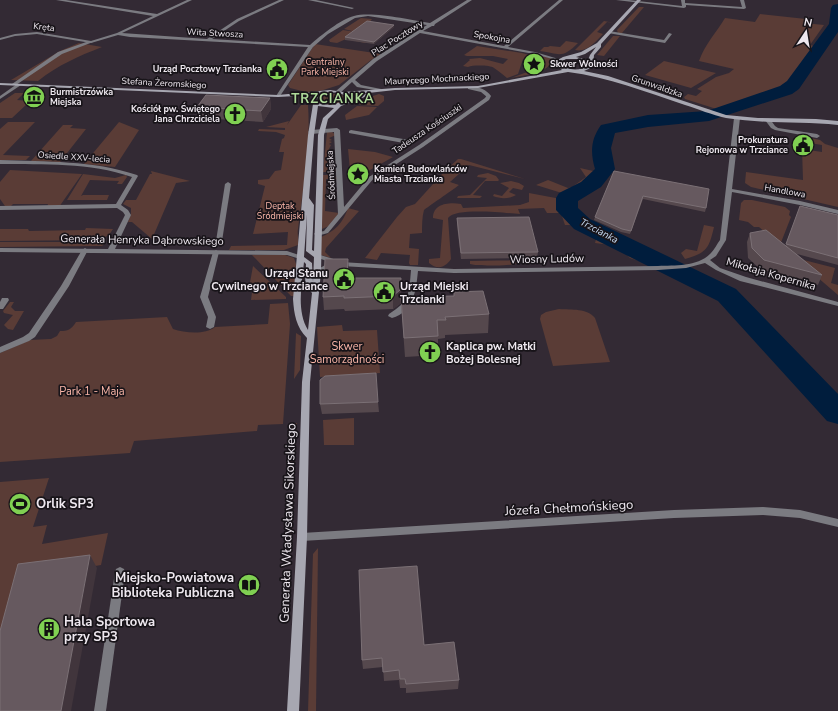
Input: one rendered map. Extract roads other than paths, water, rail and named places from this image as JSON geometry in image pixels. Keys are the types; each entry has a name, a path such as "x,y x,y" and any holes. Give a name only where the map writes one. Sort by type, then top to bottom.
{"main road":[{"path":"578,71 586,69 590,64 592,55 599,47 599,44 638,1"},
{"path":"569,70 560,67 558,61 583,53 599,44"},
{"path":"570,58 579,58 590,64"},
{"name":"Maurycego Mochnackiego","path":"542,74 558,61"},
{"name":"Grunwaldzka","path":"590,64 606,77"},
{"name":"Grunwaldzka","path":"569,70 606,77 704,110 737,118"},
{"name":"Maurycego Mochnackiego","path":"323,93 470,88 569,70"},
{"name":"Stefana Żeromskiego","path":"0,84 278,96 323,93"},
{"name":"Maurycego Mochnackiego","path":"338,106 347,104 351,100 379,90"},
{"path":"341,92 348,95 351,100"},
{"path":"310,336 301,325 297,299 315,97 323,93"},
{"name":"Stefana Żeromskiego","path":"278,96 315,103 326,107 338,106"},
{"name":"Generała Władysława Sikorskiego","path":"293,711 302,537 306,382 317,272 322,133 326,118 338,106"},
{"path":"737,118 816,121 838,120"},
{"path":"816,121 838,123"},
{"path":"311,134 322,133"},
{"path":"305,197 311,205 309,250 318,256"},
{"path":"300,257 309,263 308,285 315,293"}],"street":[{"path":"58,0 156,16"},
{"path":"0,98 60,53 89,42 118,34 190,0"},
{"path":"208,40 238,20 282,0"},
{"path":"310,0 352,8"},
{"path":"433,25 470,0"},
{"path":"505,47 561,0"},
{"path":"618,0 684,7 683,2 744,8 742,0"},
{"name":"Plac Pocztowy","path":"278,96 311,46 320,38 350,19 361,15 433,25"},
{"name":"Plac Pocztowy","path":"341,92 375,60 433,25"},
{"name":"Kręta","path":"0,39 15,34 37,32 89,42"},
{"name":"Spokojna","path":"420,32 547,55 558,61"},
{"path":"609,32 665,42 670,34"},
{"name":"Wita Stwosza","path":"118,34 130,36 311,46"},
{"path":"352,80 359,86 379,90"},
{"name":"Tadeusza Kościuszki","path":"341,214 371,178 413,145 488,99 488,94 492,85"},
{"path":"470,88 488,94"},
{"name":"Mikołaja Kopernika","path":"737,118 723,240 713,256 706,260 718,269 743,279 838,304"},
{"path":"768,120 773,127 777,129 817,136"},
{"name":"Śródmiejska","path":"318,237 326,232 341,214 337,130 322,133"},
{"path":"351,132 413,145"},
{"name":"Osiedle XXV-lecia","path":"0,162 82,165 122,170 135,176 118,206"},
{"path":"219,241 228,184"},
{"name":"Handlowa","path":"728,190 800,203 838,212"},
{"path":"0,208 118,206 126,211 128,215 111,250"},
{"name":"Generała Henryka Dąbrowskiego","path":"284,253 302,245"},
{"path":"0,350 32,335 65,286 85,250"},
{"name":"Generała Henryka Dąbrowskiego","path":"0,251 111,250 284,253 300,257"},
{"path":"210,328 212,317 204,297 216,252"},
{"name":"Wiosny Ludów","path":"318,256 341,264"},
{"name":"Wiosny Ludów","path":"317,272 329,265 341,264 386,268 454,271 658,268 688,266 706,260"},
{"name":"Wiosny Ludów","path":"359,262 378,264 386,268"},
{"path":"392,316 408,304 411,297 415,269"},
{"path":"0,307 5,300"},
{"name":"Józefa Chełmońskiego","path":"302,537 674,514 763,511 800,514 838,523"},
{"path":"100,711 120,572"}],"waterway":[{"name":"Trzcianka","path":"838,8 836,24 793,85 786,90 709,116 648,121 608,129 603,139 601,148 605,169 598,179 589,186 567,198 567,210 582,224 727,295 838,413"}],"place":[{"name":"Skwer Wolności","path":"534,64"},
{"name":"Urząd Pocztowy Trzcianka","path":"277,69"},
{"name":"Burmistrzówka Miejska","path":"34,97"},
{"name":"Kościół pw. Świętego Jana Chrzciciela","path":"235,114"},
{"name":"Prokuratura Rejonowa w Trzciance","path":"803,145"},
{"name":"Kamień Budowlańców Miasta Trzcianka","path":"358,174"},
{"name":"Urząd Stanu Cywilnego w Trzciance","path":"344,279"},
{"name":"Urząd Miejski Trzcianki","path":"384,292"},
{"name":"Kaplica pw. Matki Bożej Bolesnej","path":"430,352"},
{"name":"Orlik SP3","path":"20,504"},
{"name":"Miejsko-Powiatowa Biblioteka Publiczna","path":"249,585"},
{"name":"Hala Sportowa przy SP3","path":"49,629"}],"district":[{"name":"TRZCIANKA","path":"333,99"}],"park label":[{"name":"Centralny Park Miejski","path":"325,68"},
{"name":"Deptak Śródmiejski","path":"280,212"},
{"name":"Skwer Samorządności","path":"347,352"},
{"name":"Park 1 - Maja","path":"92,391"}]}
